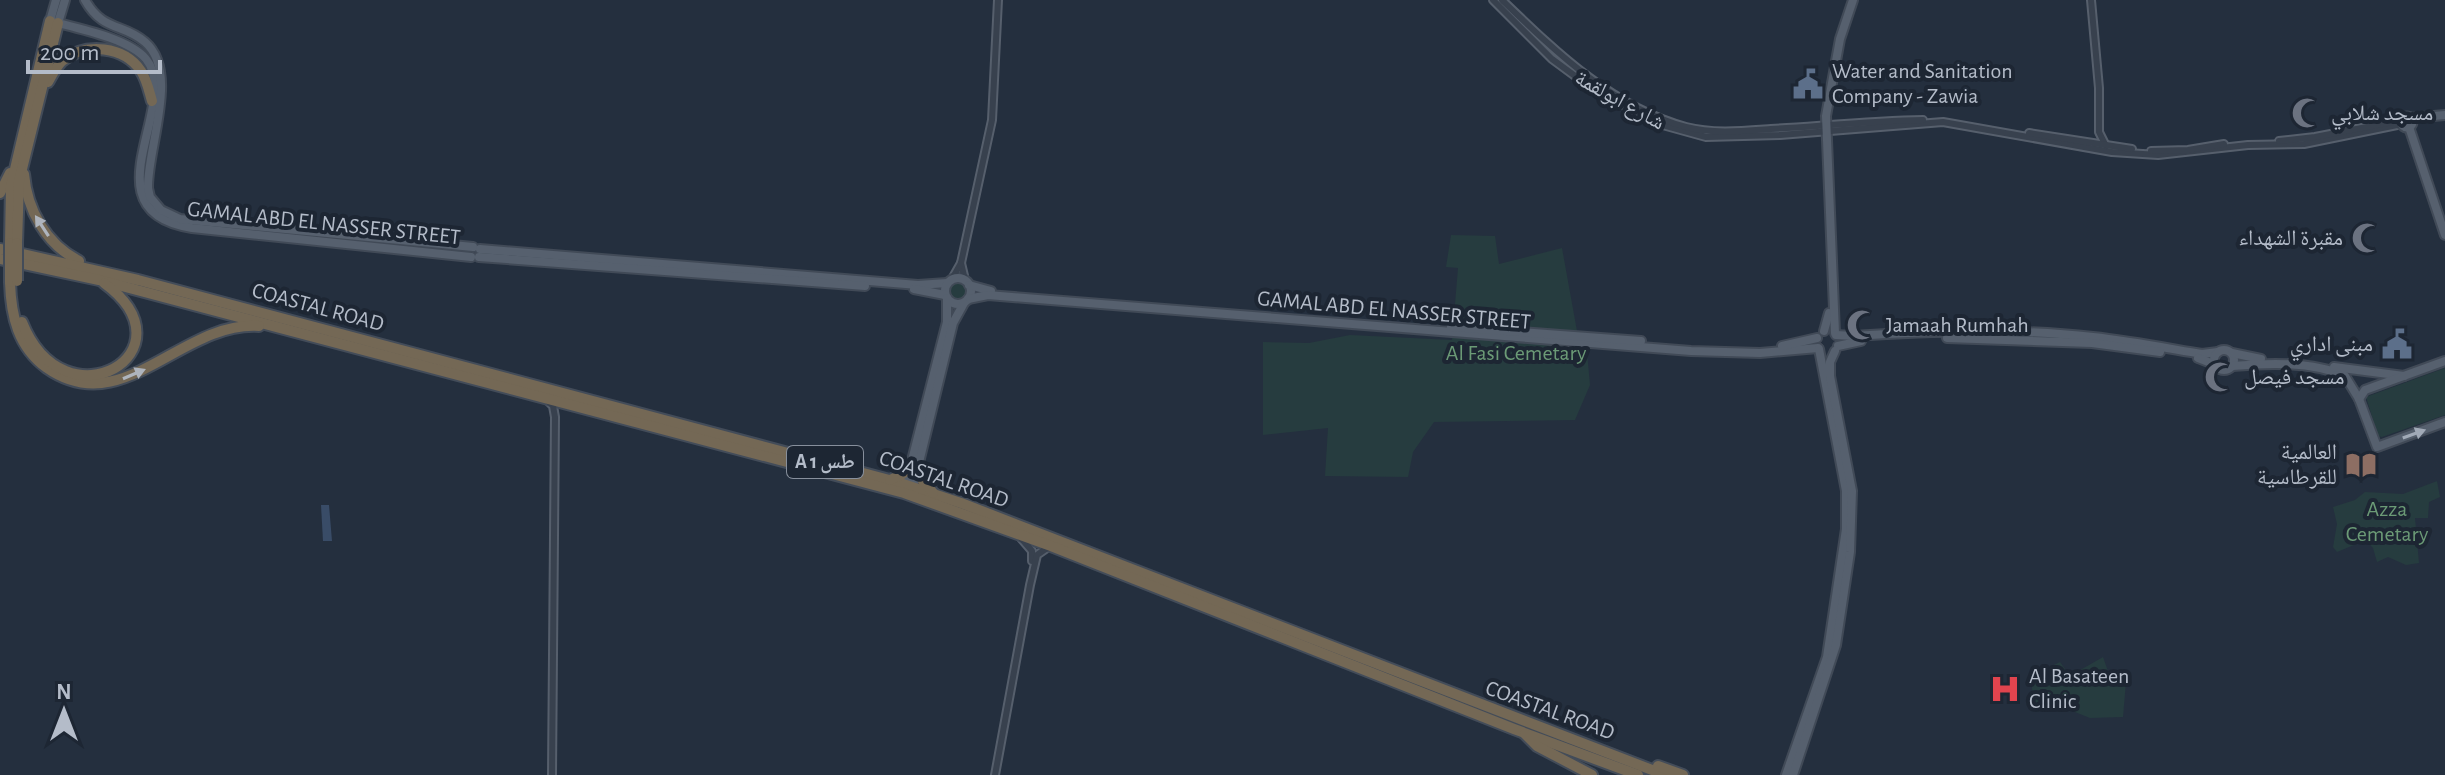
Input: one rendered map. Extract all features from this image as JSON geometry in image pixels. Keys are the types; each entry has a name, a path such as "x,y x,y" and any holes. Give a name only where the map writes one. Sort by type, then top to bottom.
{"highway":[{"path":"0,193 20,160 41,94 54,22"},
{"path":"54,22 20,160 9,245 15,324 31,353 51,371 85,383 100,383 133,376 194,340 226,329 248,325 277,327"},
{"path":"41,94 61,62 82,51 105,49 122,54 135,64 144,77 152,101"},
{"path":"13,282 20,319 42,355 68,372 97,375 110,372 125,360 134,344 134,316 123,298 97,274 62,251 38,221 29,203 20,160"},
{"name":"COASTAL ROAD","path":"9,245 277,327 542,397 935,494 1524,733 1665,775"},
{"name":"COASTAL ROAD","path":"0,259 97,274 889,480 1017,534 1142,576 1581,742 1638,775"},
{"path":"889,480 915,467 935,494"},
{"path":"1524,733 1537,746 1592,775"},
{"path":"1581,742 1616,750 1683,775"}],"main road":[{"path":"54,22 56,0"},
{"path":"54,22 65,0"},
{"name":"GAMAL ABD EL NASSER STREET","path":"85,0 104,22 142,40 160,62 160,91 148,188 154,203 169,216 215,225 476,253 918,285 949,281 967,283 984,290 1694,345 1765,347 1819,342"},
{"path":"1786,775 1827,657 1846,529 1846,491 1819,342 1829,317 1824,129 1827,76 1850,0"},
{"name":"GAMAL ABD EL NASSER STREET","path":"54,22 123,44 137,52 151,68 152,101 141,191 147,206 163,220 192,228 919,290 946,297 955,304 988,295 1691,351 1760,353 1819,342"},
{"path":"2445,116 2407,123 2430,200 2445,235"},
{"path":"1793,775 1836,645 1850,552 1852,491 1830,376 1836,334 1824,129"},
{"path":"915,467 947,322 949,281"},
{"path":"909,490 953,323 966,301 967,283"},
{"path":"1819,342 1836,334 2051,334 2093,337 2202,354 2225,350 2249,358 2299,361 2404,376"},
{"path":"1819,342 1826,353 1855,342 1942,338 2079,342 2201,358 2224,370 2253,364 2298,366 2341,373 2348,379 2377,447 2445,422"},
{"path":"2216,365 2214,359 2218,352"},
{"path":"2232,353 2232,366"},
{"path":"2359,399 2365,390 2445,361"}],"street":[{"path":"949,281 961,263 992,120 998,0"},
{"name":"شارع ابولقمة","path":"1493,0 1572,75 1620,105 1659,124 1706,137 1824,129"},
{"name":"شارع ابولقمة","path":"1502,0 1560,56 1603,88 1666,120 1714,131 1824,129"},
{"path":"2091,0 2094,60 2099,88 2099,132 2109,149"},
{"path":"1824,129 1943,122 2109,149 2152,151 2298,140 2407,123"},
{"path":"961,263 967,283"},
{"path":"542,397 553,406 555,417 552,775"},
{"path":"555,417 561,410 574,405"},
{"path":"1017,534 1032,551 1030,585"},
{"path":"995,775 1030,585 1038,553 1051,546"}],"green space":[{"name":"Al Fasi Cemetary","path":"1451,235 1495,236 1499,264 1562,248 1577,331 1587,352 1590,385 1575,420 1434,422 1413,452 1408,477 1325,476 1328,428 1263,435 1263,342 1309,343 1350,335 1452,340 1458,268 1446,267"},
{"path":"958,280 966,283 969,291 966,299 958,302 950,299 947,291 950,283"},
{"path":"2445,368 2445,415 2378,436 2366,397"},
{"name":"Azza Cemetary","path":"2437,481 2440,497 2429,502 2428,518 2415,518 2419,563 2406,565 2388,557 2377,562 2373,548 2366,540 2337,552 2333,547 2337,524 2333,507 2355,500 2365,492 2403,494"},
{"path":"2103,657 2109,674 2127,670 2123,717 2090,718 2065,708 2034,712 2031,676 2060,662 2070,676"}],"water":[{"path":"321,505 329,505 332,541 323,541"}],"place":[{"name":"Water and Sanitation Company - Zawia","path":"1808,84"},
{"name":"مسجد شلابي","path":"2307,113"},
{"name":"مقبرة الشهداء","path":"2367,238"},
{"name":"Jamaah Rumhah","path":"1862,325"},
{"name":"مبنى اداري","path":"2397,344"},
{"name":"مسجد فيصل","path":"2220,377"},
{"name":"العالمية للقرطاسية","path":"2361,465"},
{"name":"Al Basateen Clinic","path":"2005,689"}]}
